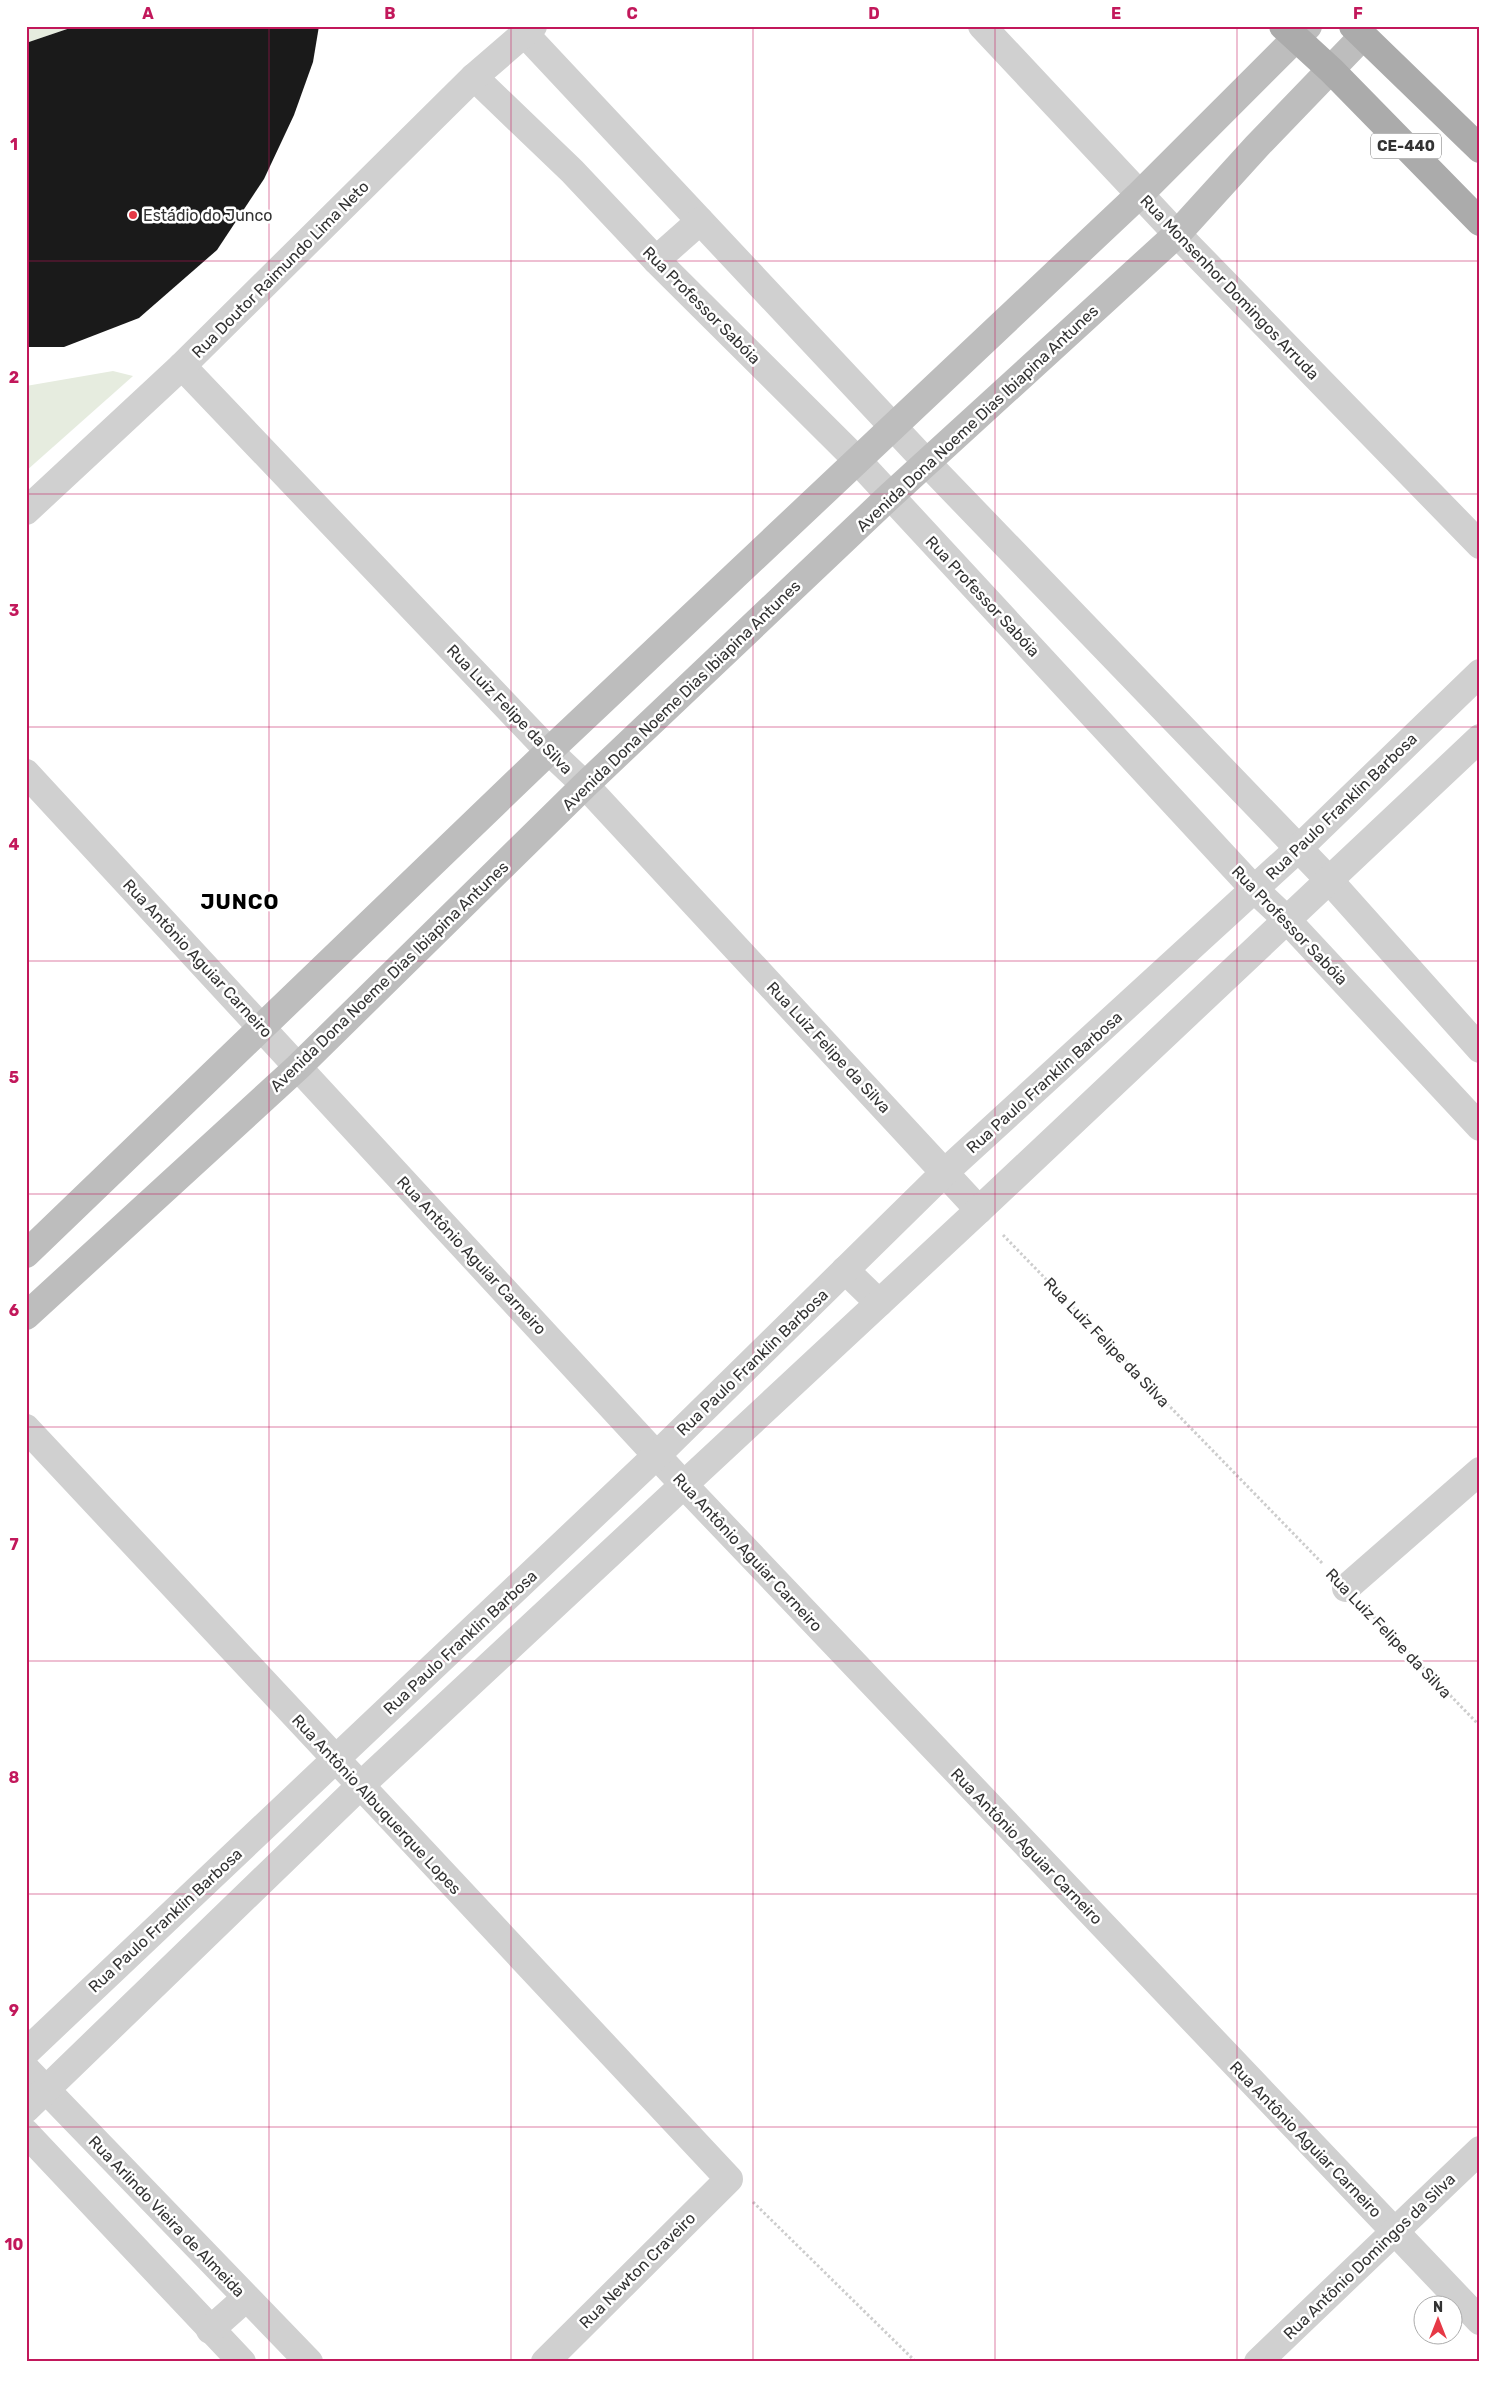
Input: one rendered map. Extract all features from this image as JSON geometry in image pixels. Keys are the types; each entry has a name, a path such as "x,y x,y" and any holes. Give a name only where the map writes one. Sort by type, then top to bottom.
{"main road":[{"name":"CE-440","path":"1362,30 1480,149"},
{"name":"CE-440","path":"1296,31 1332,71 1480,222"}],"street":[{"name":"Rua Monsenhor Domingos Arruda","path":"982,26 1177,234 1480,546"},
{"path":"529,30 700,221 928,464 1329,880 1480,1049"},
{"name":"Rua Doutor Raimundo Lima Neto","path":"26,511 182,366 474,77 529,30"},
{"name":"Avenida Dona Noeme Dias Ibiapina Antunes","path":"26,1316 298,1066 585,786 890,496 928,464 1177,234 1257,146 1332,71 1362,30"},
{"path":"26,1254 549,751 1140,194 1296,31"},
{"name":"Rua Professor Sabóia","path":"474,77 572,171 656,260 858,461 1254,889 1287,920 1480,1127"},
{"path":"656,260 700,221"},
{"name":"Rua Luiz Felipe da Silva","path":"182,366 549,751 585,786 979,1210"},
{"name":"Rua Paulo Franklin Barbosa","path":"26,2052 657,1455 945,1172 1298,849 1480,673"},
{"path":"26,2109 360,1786 979,1210 1480,738"},
{"name":"Rua Antônio Aguiar Carneiro","path":"26,773 683,1484 1394,2233 1480,2321"},
{"path":"846,1270 879,1303"},
{"name":"Rua Antônio Albuquerque Lopes","path":"26,1428 729,2179"},
{"path":"1346,1588 1480,1471"},
{"name":"Rua Arlindo Vieira de Almeida","path":"26,2069 309,2362"},
{"path":"26,2133 242,2362"},
{"name":"Rua Antônio Domingos da Silva","path":"1258,2362 1480,2150"},
{"name":"Rua Newton Craveiro","path":"545,2362 729,2179"},
{"path":"210,2330 246,2298"}],"path":[{"name":"Rua Luiz Felipe da Silva","path":"979,1210 1480,1726"},
{"path":"729,2179 916,2362"}],"shaded area":[{"path":"26,26 76,26 26,43"},
{"path":"113,371 133,376 26,471 26,386"}],"building":[{"name":"Estádio do Junco","path":"76,26 319,26 313,62 294,115 264,179 217,250 139,318 64,347 26,347 26,43"}],"place":[{"name":"Estádio do Junco","path":"133,215"}],"district":[{"name":"JUNCO","path":"240,902"}]}
